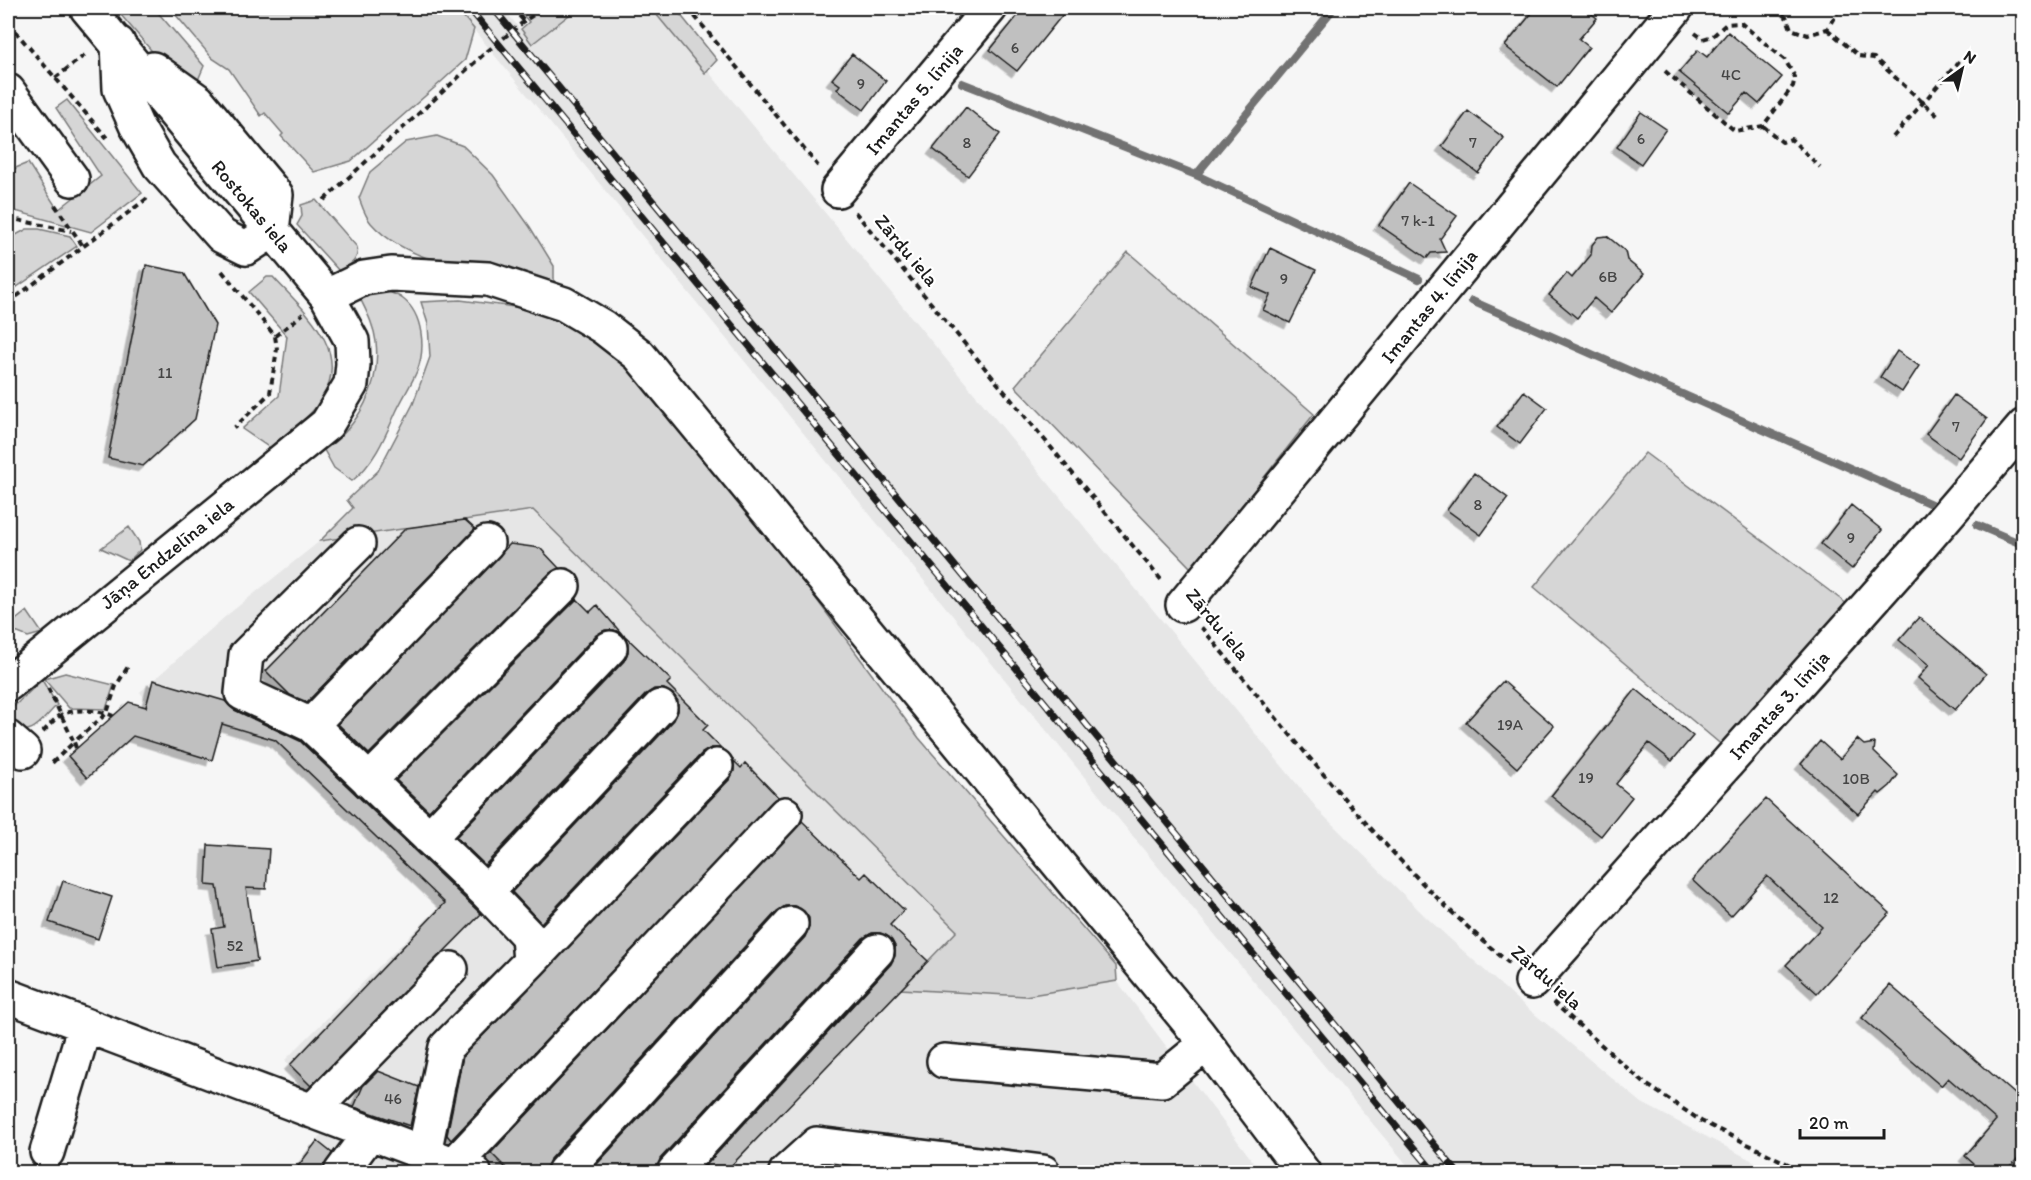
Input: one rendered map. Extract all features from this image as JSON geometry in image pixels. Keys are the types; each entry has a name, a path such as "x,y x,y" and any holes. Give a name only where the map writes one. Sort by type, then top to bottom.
{"street":[{"name":"Rostokas iela","path":"87,8 103,48 272,231 327,296 352,341 353,364 351,384 327,423"},
{"name":"Imantas 5. līnija","path":"837,190 990,8"},
{"name":"Imantas 4. līnija","path":"1183,605 1676,8"},
{"path":"103,48 136,125 159,165 222,236 246,248 272,231"},
{"path":"16,102 72,179"},
{"path":"327,296 364,278 391,274 488,279 564,303 603,327 639,355 1206,1044 1303,1173"},
{"name":"Jāņa Endzelīna iela","path":"12,669 327,423"},
{"name":"Imantas 3. līnija","path":"1532,982 1917,550 2024,426"},
{"path":"311,725 488,543"},
{"path":"357,544 246,655 242,693 311,725 486,892 528,936 530,962"},
{"path":"369,781 562,586"},
{"path":"429,838 610,648"},
{"path":"486,892 660,706"},
{"path":"450,1166 446,1047 716,766"},
{"path":"450,1166 785,814"},
{"path":"564,1173 791,924"},
{"path":"674,1173 877,951"},
{"path":"312,1111 451,969"},
{"path":"8,996 370,1133 450,1166"},
{"path":"47,1152 85,1025"},
{"path":"945,1061 1162,1080 1206,1044"},
{"path":"341,1173 370,1133"},
{"path":"786,1173 817,1144 1043,1173"}],"path":[{"path":"512,8 524,21"},
{"path":"324,200 524,21 545,8"},
{"name":"Zārdu iela","path":"688,8 1362,819 1459,921 1532,982 1643,1082 1701,1121 1804,1173"},
{"path":"1774,8 1787,18 1791,29 1808,35 1827,29 1840,8"},
{"path":"1665,71 1735,130 1763,126 1793,86 1792,69 1741,23 1725,24 1710,38 1703,39 1696,34"},
{"path":"1827,29 1859,56 1875,58 1940,118"},
{"path":"55,78 103,48"},
{"path":"1893,137 1962,57"},
{"path":"8,203 16,102"},
{"path":"1763,126 1782,142 1791,139 1820,167"},
{"path":"8,303 154,193"},
{"path":"8,218 72,231"},
{"path":"76,748 74,742 107,713 116,686 129,665"},
{"path":"15,744 62,714 72,711 107,713 112,716"}],"shaded area":[{"path":"115,8 154,8 204,66 198,80 162,63"},
{"path":"170,8 456,8 474,29 465,60 441,82 351,161 314,172 281,136 283,134 265,113 261,116 229,69 212,58"},
{"path":"456,8 503,8 532,44 578,8 651,8 705,73 708,71 1320,812 1427,918 1514,997 1642,1103 1774,1172 1413,1172 1144,850"},
{"path":"517,8 578,8 532,44 521,29 529,22"},
{"path":"651,8 675,8 717,60 705,73"},
{"path":"67,100 142,193 91,232 8,209 8,171 28,163 58,210 101,176 56,108"},
{"path":"437,136 463,146 493,175 554,266 554,286 482,273 432,260 388,238 371,223 359,198 370,172 406,142"},
{"path":"316,200 357,247 358,252 355,259 340,272 297,225 302,216 301,205"},
{"path":"27,229 39,229 70,236 77,246 8,293 8,253 14,236"},
{"path":"1128,252 1314,414 1192,569 1015,386"},
{"path":"267,277 273,277 321,332 328,348 331,364 329,382 316,407 270,448 242,429 279,396 287,336 249,292"},
{"path":"386,291 401,298 410,305 415,313 421,332 420,362 378,450 367,467 352,481 334,468 324,450 348,429 357,417 371,389 375,374 377,358 375,335 358,294"},
{"path":"460,300 539,310 579,325 628,358 814,596 919,738 1116,966 1117,981 1025,996 901,989 957,931 533,510 320,541 353,508 347,500 378,471 413,404 430,357 428,324 421,302"},
{"path":"1645,453 1847,604 1724,747 1534,587"},
{"path":"533,510 1025,996 1117,981 1261,1172 293,1172 328,1126 285,1060 444,902 273,740 147,702 140,692 226,616 320,541"},
{"path":"129,527 139,542 140,550 129,561 101,548"},
{"path":"27,611 42,633 28,637 8,629 8,626"},
{"path":"65,673 114,685 106,709 69,708 44,679"},
{"path":"42,680 57,705 41,722 30,729 24,731 8,727 8,712"}],"building":[{"path":"1024,8 1068,8 1017,71 990,50"},
{"path":"1536,8 1584,8 1597,18 1579,39 1589,47 1557,87 1505,46"},
{"path":"1728,32 1782,77 1759,104 1746,93 1729,113 1679,72 1698,50 1707,57"},
{"path":"852,54 886,81 864,110 837,89 840,85 832,79"},
{"path":"966,107 1000,134 968,176 933,149"},
{"path":"1468,111 1504,138 1478,173 1442,146"},
{"path":"1641,112 1666,129 1641,164 1617,147"},
{"path":"1409,183 1457,216 1440,239 1446,252 1431,253 1427,258 1379,225"},
{"path":"1607,236 1625,251 1627,260 1644,274 1611,313 1594,298 1577,318 1549,295 1567,273 1572,278 1591,255 1592,245 1598,237"},
{"path":"1270,248 1316,270 1290,323 1263,310 1270,295 1252,287"},
{"path":"146,265 184,273 215,325 195,419 143,466 108,458"},
{"path":"1897,351 1919,366 1902,392 1880,377"},
{"path":"1524,391 1547,408 1520,444 1497,427"},
{"path":"1954,395 1987,419 1959,458 1926,434"},
{"path":"1474,473 1508,498 1481,535 1447,510"},
{"path":"1851,505 1882,530 1852,569 1821,544"},
{"path":"465,520 475,529 307,702 290,695 266,671 406,528"},
{"path":"510,544 540,548 559,568 550,573 369,754 338,724"},
{"path":"577,599 590,612 597,605 622,634 614,630 605,630 596,635 429,811 396,780"},
{"path":"1919,617 1986,674 1955,710 1918,678 1929,665 1899,640"},
{"path":"624,635 671,680 667,684 708,725 703,730 721,748 711,748 702,753 541,923 512,892 674,720 678,711 678,701 673,694 664,689 654,689 646,694 485,865 456,837 624,661 628,652 628,643"},
{"path":"153,680 225,701 234,710 300,741 481,914 311,1086 290,1065 445,903 275,740 222,724 212,760 133,736 87,778 68,756 129,702 146,707"},
{"path":"1503,681 1554,726 1517,768 1466,722"},
{"path":"1636,689 1693,736 1672,761 1649,743 1616,784 1632,797 1601,836 1551,796"},
{"path":"1857,739 1864,745 1875,743 1874,752 1898,775 1890,786 1880,794 1878,792 1858,814 1801,764 1820,741 1840,759"},
{"path":"734,761 741,768 745,763 778,797 451,1140 447,1135 463,1056 730,779 734,771"},
{"path":"1766,799 1890,913 1817,993 1786,965 1822,927 1767,876 1731,916 1692,880"},
{"path":"802,821 861,878 866,873 904,910 890,925 928,961 724,1173 699,1173 891,964 895,956 895,946 889,937 880,933 872,933 863,938 660,1159 656,1173 589,1173 805,937 809,927 809,918 804,911 794,906 785,906 777,911 550,1159 546,1173 511,1173 491,1153"},
{"path":"208,845 269,849 266,889 246,888 257,961 218,967 212,929 224,927 217,886 206,885"},
{"path":"63,881 112,897 98,939 49,922"},
{"path":"1890,985 2024,1102 2024,1151 2005,1173 1984,1173 1965,1156 1996,1120 1948,1078 1941,1086 1862,1018"},
{"path":"378,1071 419,1087 410,1126 354,1107 363,1086"},
{"path":"317,1141 332,1153 323,1173 293,1173"}],"waterway":[{"path":"1196,175 1334,8"},
{"path":"962,83 1196,175 1419,279"},
{"path":"1472,301 1931,504"},
{"path":"1977,525 2024,545"}],"railway":[{"path":"469,8 1434,1172"},
{"path":"493,8 1457,1172"}]}
